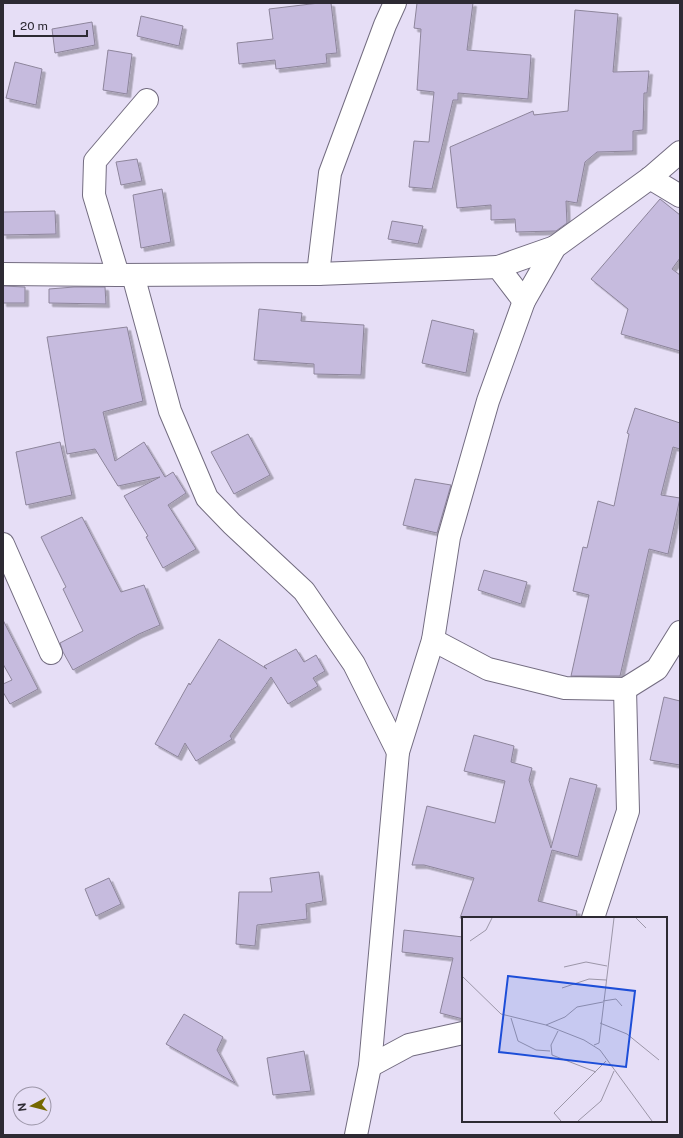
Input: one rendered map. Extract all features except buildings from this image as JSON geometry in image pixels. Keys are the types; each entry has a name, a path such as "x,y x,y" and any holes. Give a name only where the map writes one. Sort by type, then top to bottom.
{"street":[{"path":"318,274 330,173 385,25 395,3"},
{"path":"147,100 95,160 94,195 126,275 170,411 207,498 232,524 304,591 354,664 398,752"},
{"path":"3,274 318,274 498,267 555,247 650,178 680,152"},
{"path":"650,178 680,196"},
{"path":"356,1135 370,1066 398,752 433,640 449,537 488,401 524,301 555,247"},
{"path":"498,267 524,301"},
{"path":"3,544 51,653"},
{"path":"433,640 488,669 565,688 625,690 657,669 680,632"},
{"path":"593,917 628,811 625,690"},
{"path":"370,1066 409,1045 462,1033"}]}
